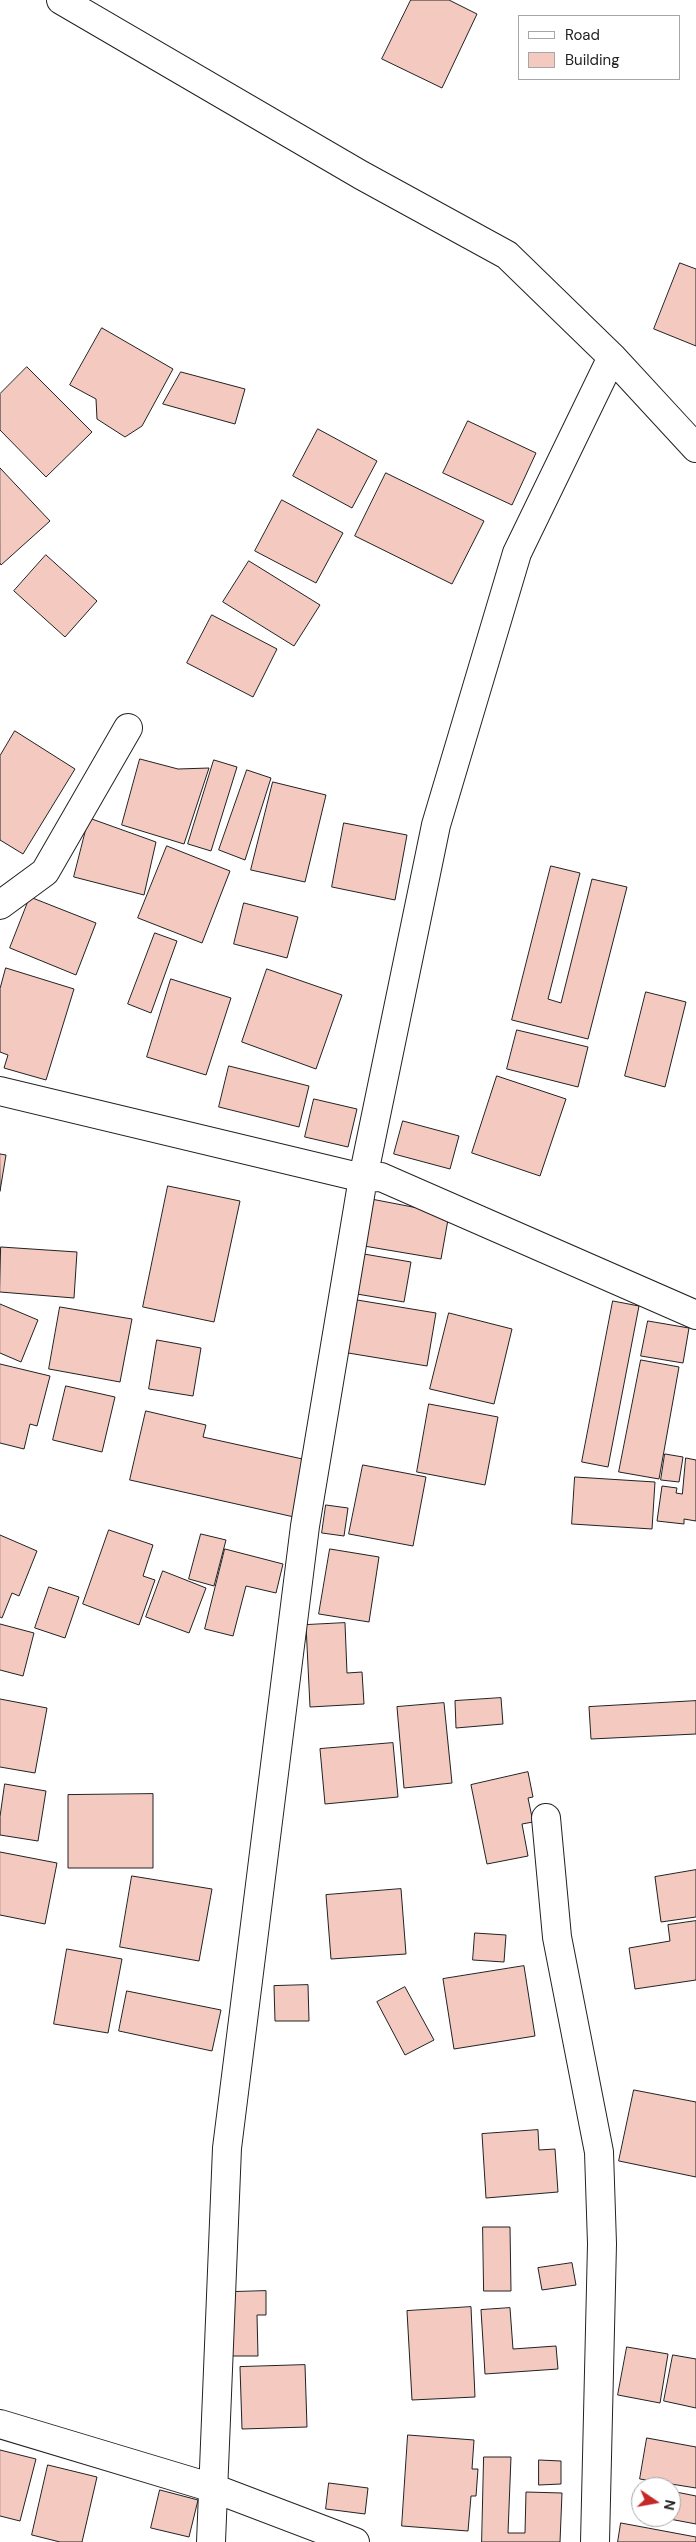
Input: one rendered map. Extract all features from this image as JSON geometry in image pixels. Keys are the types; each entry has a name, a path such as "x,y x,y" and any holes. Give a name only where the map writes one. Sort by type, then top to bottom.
{"street":[{"path":"61,0 361,175 507,255 612,357 696,448"},
{"path":"211,2542 227,2148 305,1526 363,1178 436,825 514,562 612,357"},
{"path":"0,905 45,872 128,728"},
{"path":"0,1091 363,1178 381,1176 696,1315"},
{"path":"546,1818 557,1937 599,2152 602,2244 595,2542"},
{"path":"0,2424 213,2488 355,2542"}],"building":[{"path":"411,0 449,0 477,14 442,88 382,59"},
{"path":"680,263 696,269 696,346 654,329"},
{"path":"102,328 173,369 142,426 125,437 97,419 96,399 70,385"},
{"path":"27,367 92,432 46,477 0,430 0,394"},
{"path":"181,372 245,389 235,424 163,404"},
{"path":"468,421 536,453 512,505 443,473"},
{"path":"318,429 377,461 352,508 293,476"},
{"path":"0,468 50,521 1,565 0,563"},
{"path":"386,473 484,521 452,584 355,536"},
{"path":"282,500 343,533 316,583 255,551"},
{"path":"46,555 97,601 65,637 14,591"},
{"path":"249,561 320,605 294,646 223,602"},
{"path":"212,615 277,649 253,697 187,663"},
{"path":"15,731 75,769 23,854 0,840 0,756"},
{"path":"140,759 178,769 209,768 184,844 122,825"},
{"path":"214,760 237,767 211,851 188,844"},
{"path":"247,770 271,778 245,860 219,850"},
{"path":"273,782 326,795 305,882 251,870"},
{"path":"89,818 156,842 144,895 74,877"},
{"path":"344,823 407,835 395,900 332,887"},
{"path":"167,846 230,871 202,943 138,918"},
{"path":"551,866 580,873 548,999 561,1003 592,879 627,887 588,1039 512,1020"},
{"path":"30,897 96,923 76,975 10,948"},
{"path":"244,903 298,917 287,958 234,944"},
{"path":"155,933 177,941 151,1013 128,1004"},
{"path":"6,968 74,989 46,1080 4,1068 8,1055 0,1052 0,989"},
{"path":"267,969 342,995 316,1069 242,1042"},
{"path":"171,979 231,998 206,1075 147,1057"},
{"path":"646,992 686,1002 665,1087 625,1076"},
{"path":"517,1030 588,1047 578,1087 507,1069"},
{"path":"229,1066 309,1086 299,1127 219,1107"},
{"path":"497,1076 566,1099 540,1176 472,1153"},
{"path":"314,1099 357,1109 348,1147 305,1137"},
{"path":"403,1121 459,1136 450,1169 394,1154"},
{"path":"0,1154 6,1155 0,1191"},
{"path":"168,1186 240,1201 214,1322 143,1307"},
{"path":"366,1198 449,1214 441,1259 358,1245"},
{"path":"1,1247 77,1252 74,1298 0,1292"},
{"path":"358,1253 411,1262 404,1302 351,1293"},
{"path":"351,1299 436,1313 427,1366 342,1352"},
{"path":"613,1301 639,1306 608,1467 582,1462"},
{"path":"0,1304 38,1320 21,1362 0,1353"},
{"path":"60,1307 132,1319 120,1382 49,1369"},
{"path":"449,1313 512,1329 494,1404 430,1389"},
{"path":"648,1321 689,1328 683,1363 641,1356"},
{"path":"157,1340 201,1348 193,1396 149,1389"},
{"path":"641,1360 679,1367 659,1479 619,1472"},
{"path":"0,1364 50,1376 37,1426 30,1424 24,1449 0,1443"},
{"path":"66,1386 115,1397 102,1452 53,1440"},
{"path":"429,1404 498,1417 485,1485 417,1472"},
{"path":"146,1411 206,1425 203,1437 307,1460 294,1517 130,1480"},
{"path":"665,1454 683,1457 679,1482 661,1480"},
{"path":"686,1458 696,1460 696,1521 684,1519 684,1524 657,1521 662,1486 677,1488 676,1493 682,1494"},
{"path":"363,1465 426,1477 413,1546 349,1534"},
{"path":"575,1477 655,1482 652,1529 572,1524"},
{"path":"326,1505 348,1508 344,1536 322,1533"},
{"path":"109,1530 153,1545 143,1576 155,1580 139,1625 83,1604"},
{"path":"201,1534 226,1540 214,1586 189,1579"},
{"path":"0,1535 37,1551 19,1596 12,1593 2,1618 0,1617"},
{"path":"225,1549 283,1564 276,1593 246,1586 233,1636 205,1629"},
{"path":"330,1549 379,1557 369,1622 319,1614"},
{"path":"163,1571 206,1588 189,1633 146,1617"},
{"path":"49,1587 79,1597 65,1638 35,1628"},
{"path":"345,1623 347,1673 362,1672 364,1704 310,1707 306,1625"},
{"path":"0,1624 34,1633 23,1676 0,1670"},
{"path":"501,1698 503,1724 456,1728 455,1701"},
{"path":"0,1699 47,1708 35,1773 0,1767"},
{"path":"696,1701 696,1734 591,1739 589,1707"},
{"path":"444,1703 452,1783 404,1788 397,1707"},
{"path":"393,1743 398,1797 325,1804 320,1749"},
{"path":"528,1772 533,1797 528,1798 533,1822 522,1824 528,1856 487,1864 471,1785"},
{"path":"5,1784 46,1791 38,1841 0,1835 0,1817"},
{"path":"153,1794 153,1868 68,1868 68,1795"},
{"path":"0,1852 57,1863 45,1924 0,1915"},
{"path":"696,1870 696,1917 661,1922 655,1877"},
{"path":"132,1876 212,1889 199,1961 120,1947"},
{"path":"401,1889 406,1954 331,1959 326,1895"},
{"path":"696,1921 696,1980 635,1989 629,1948 670,1941 668,1925"},
{"path":"475,1933 506,1935 504,1962 473,1960"},
{"path":"67,1949 122,1959 108,2033 54,2024"},
{"path":"524,1966 535,2036 454,2049 443,1979"},
{"path":"308,1985 309,2021 275,2021 274,1986"},
{"path":"405,1987 434,2040 405,2055 377,2002"},
{"path":"127,1991 221,2010 212,2051 119,2031"},
{"path":"634,2090 696,2102 696,2177 619,2161"},
{"path":"538,2130 539,2150 555,2149 558,2192 486,2198 482,2134"},
{"path":"483,2227 510,2227 511,2291 484,2291"},
{"path":"572,2263 576,2285 542,2290 538,2268"},
{"path":"266,2291 266,2315 257,2315 258,2356 232,2356 232,2292"},
{"path":"471,2307 475,2397 412,2400 407,2311"},
{"path":"510,2308 513,2349 556,2346 558,2369 485,2374 481,2310"},
{"path":"627,2347 668,2354 660,2403 618,2395"},
{"path":"673,2355 696,2359 696,2408 664,2401"},
{"path":"305,2365 307,2427 242,2429 240,2367"},
{"path":"408,2435 474,2440 472,2469 478,2469 476,2496 471,2496 468,2531 402,2526"},
{"path":"647,2438 696,2447 696,2488 681,2486 681,2477 640,2477"},
{"path":"0,2450 36,2459 20,2521 0,2516"},
{"path":"484,2457 511,2457 508,2533 525,2533 526,2492 562,2493 560,2542 482,2542"},
{"path":"539,2460 561,2461 561,2484 539,2485"},
{"path":"48,2465 97,2477 82,2542 60,2542 32,2535"},
{"path":"329,2483 368,2488 365,2514 326,2509"},
{"path":"160,2490 198,2500 189,2537 151,2528"},
{"path":"681,2493 696,2496 696,2524 681,2521"},
{"path":"621,2523 631,2525 631,2527 642,2527 696,2537 696,2542 618,2542"}]}
